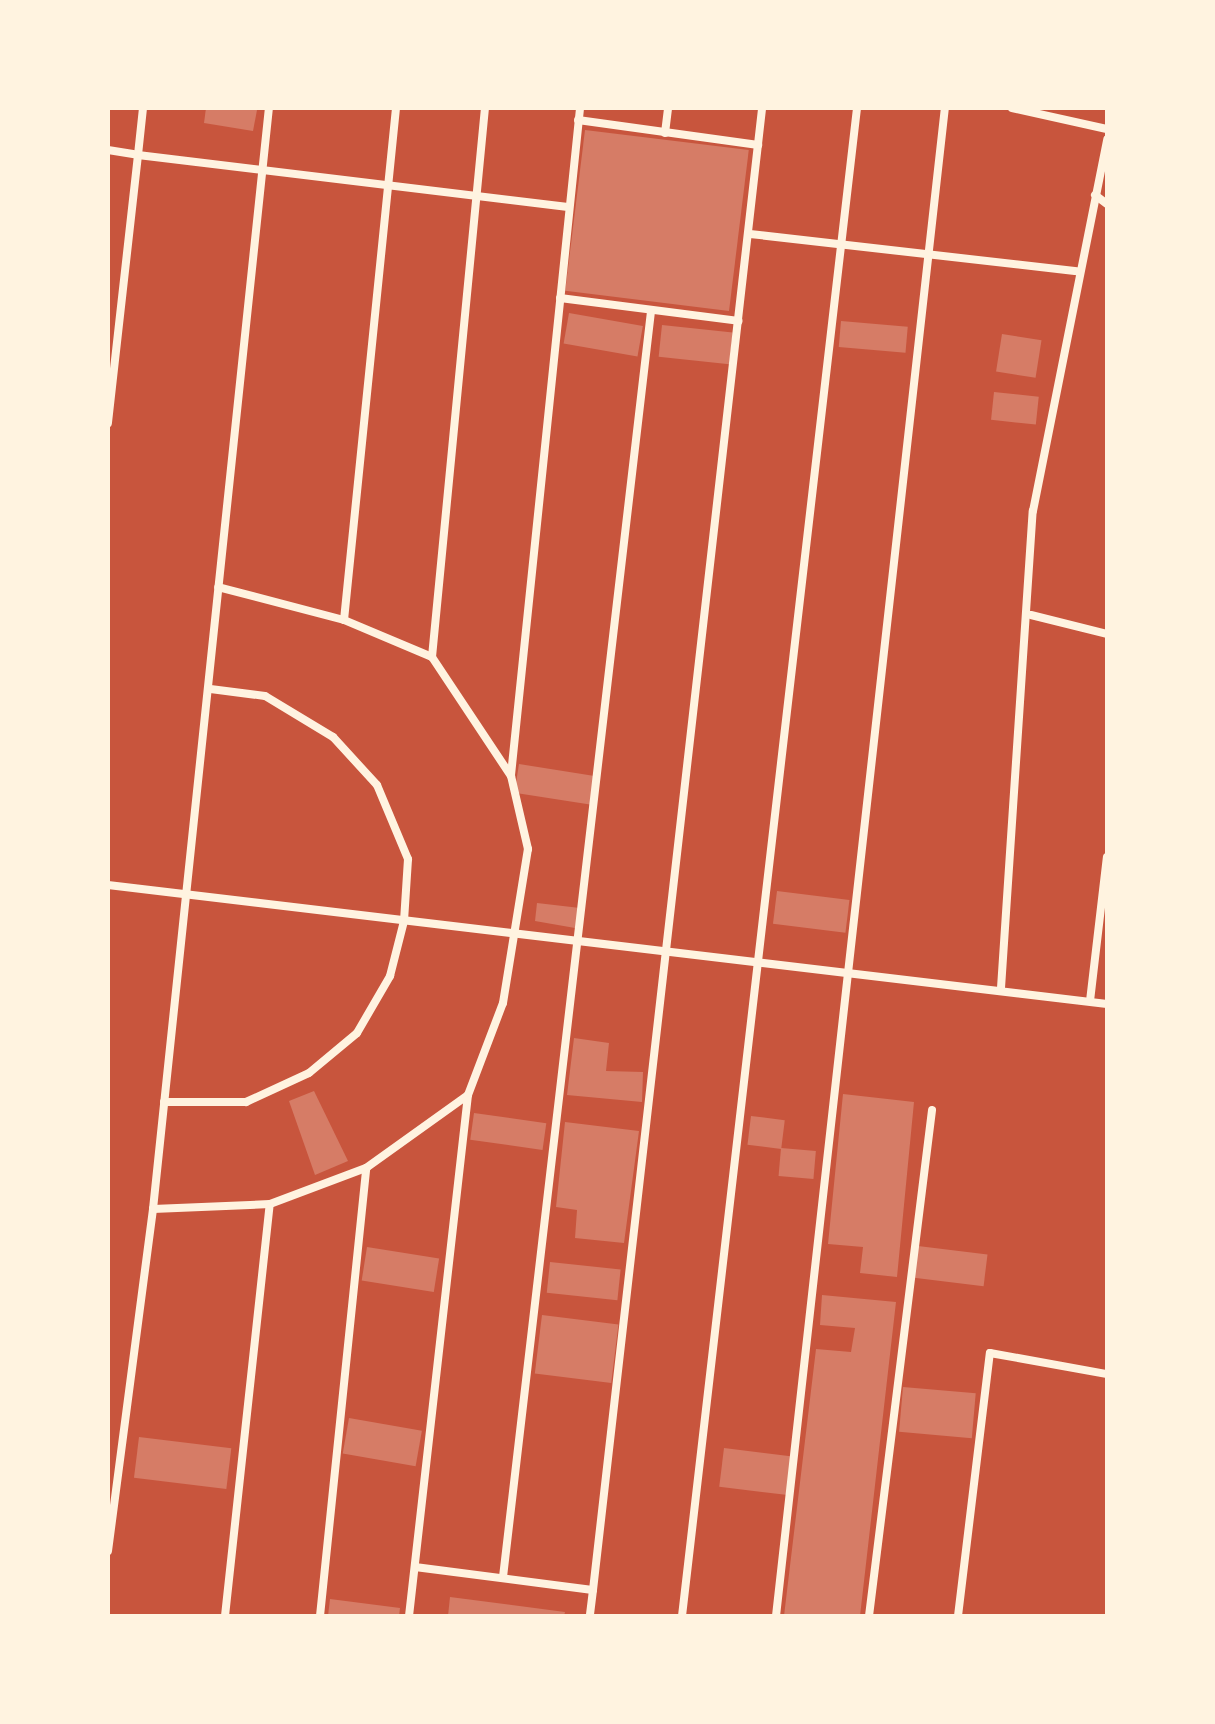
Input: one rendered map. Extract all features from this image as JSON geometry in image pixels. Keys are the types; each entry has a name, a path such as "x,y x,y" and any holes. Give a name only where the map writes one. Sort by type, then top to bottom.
{"street":[{"path":"108,423 143,108"},
{"path":"108,1551 153,1209 269,108"},
{"path":"344,620 396,108"},
{"path":"432,657 485,108"},
{"path":"409,1616 468,1095 503,1003 518,936 528,849 511,776 560,298 566,207 580,108"},
{"path":"665,133 668,108"},
{"path":"590,1616 762,108"},
{"path":"682,1616 857,108"},
{"path":"776,1616 945,108"},
{"path":"1012,108 1107,129"},
{"path":"578,120 758,145"},
{"path":"1001,988 1031,615 1033,511 1077,271 1107,139"},
{"path":"108,150 474,198 566,207"},
{"path":"1095,195 1107,204"},
{"path":"750,234 841,241 1077,271"},
{"path":"560,298 739,321"},
{"path":"503,1577 651,311"},
{"path":"218,587 344,620 432,657 511,776"},
{"path":"1031,615 1107,634"},
{"path":"164,1102 246,1102 309,1073 357,1033 390,976 404,921 408,859 377,785 333,737 265,696 210,689"},
{"path":"1090,1001 1107,857"},
{"path":"108,885 576,943 850,969 1107,1004"},
{"path":"153,1209 270,1204 366,1168 468,1095"},
{"path":"869,1616 932,1110"},
{"path":"320,1616 366,1168"},
{"path":"225,1616 270,1204"},
{"path":"958,1616 990,1353 1107,1374"},
{"path":"415,1567 593,1590"}],"building":[{"path":"206,108 257,110 253,131 204,123"},
{"path":"585,130 749,150 729,311 565,291"},
{"path":"569,313 643,326 637,357 564,344"},
{"path":"841,321 908,327 905,353 839,347"},
{"path":"662,325 733,332 729,364 659,357"},
{"path":"1002,334 1042,340 1036,378 996,372"},
{"path":"994,392 1039,397 1036,425 991,420"},
{"path":"519,764 596,776 592,805 514,793"},
{"path":"777,891 849,900 845,933 773,924"},
{"path":"537,903 580,908 575,928 535,921"},
{"path":"574,1038 609,1043 606,1071 643,1072 642,1102 567,1095"},
{"path":"314,1091 348,1161 315,1175 289,1101"},
{"path":"843,1094 914,1102 897,1277 860,1273 863,1247 828,1244"},
{"path":"474,1113 546,1123 543,1150 470,1140"},
{"path":"751,1116 785,1120 781,1149 747,1145"},
{"path":"565,1122 639,1131 624,1243 575,1238 577,1210 556,1207"},
{"path":"781,1148 816,1151 813,1179 779,1176"},
{"path":"918,1246 987,1255 984,1286 914,1278"},
{"path":"367,1247 439,1258 434,1292 362,1281"},
{"path":"550,1262 621,1269 617,1300 547,1293"},
{"path":"822,1295 896,1302 860,1616 784,1616 816,1349 851,1352 855,1328 820,1325"},
{"path":"542,1315 618,1324 611,1383 535,1374"},
{"path":"903,1387 976,1393 972,1438 899,1432"},
{"path":"349,1418 422,1431 416,1466 343,1453"},
{"path":"139,1437 231,1448 226,1489 134,1478"},
{"path":"724,1448 792,1456 788,1495 719,1487"},
{"path":"450,1597 565,1612 564,1616 448,1616"},
{"path":"330,1599 400,1608 399,1616 328,1616"}]}
